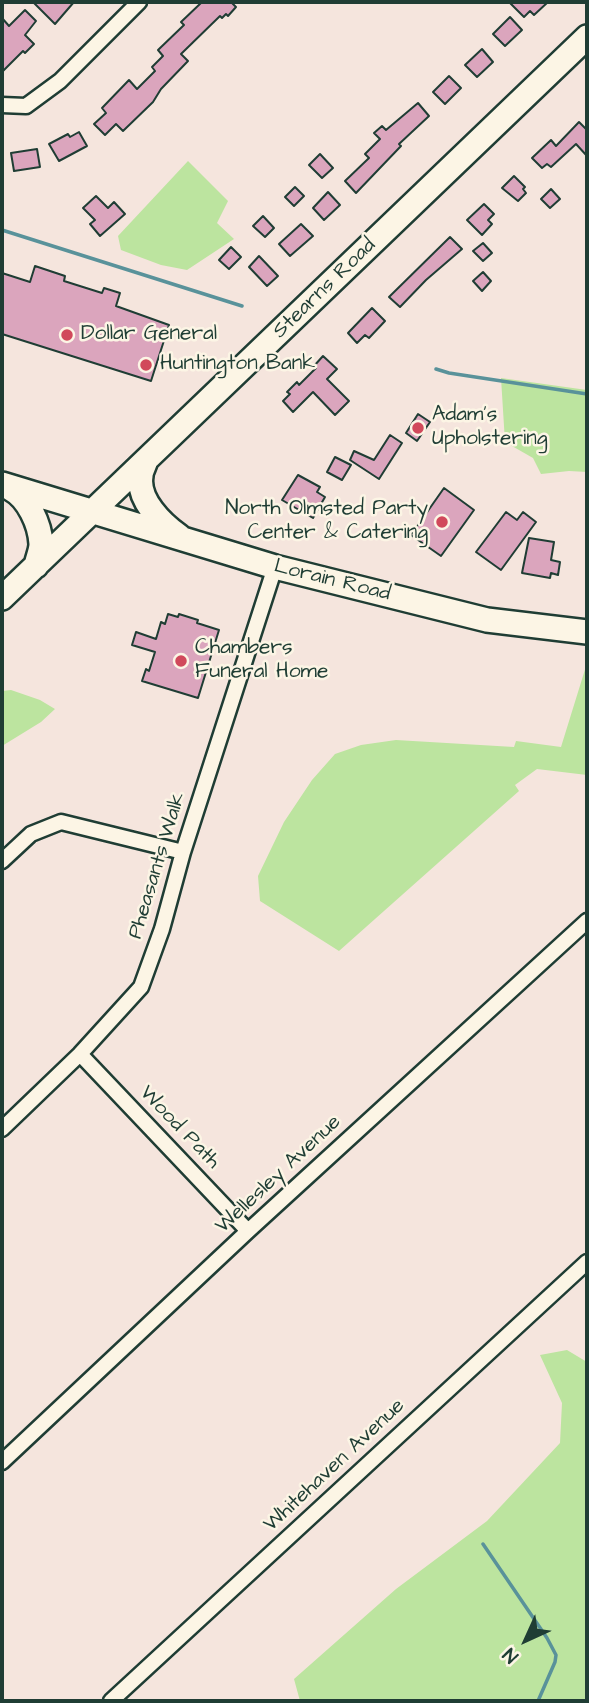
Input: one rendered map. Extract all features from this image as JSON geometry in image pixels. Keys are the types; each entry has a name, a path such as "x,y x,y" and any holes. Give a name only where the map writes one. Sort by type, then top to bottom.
{"main road":[{"name":"Stearns Road","path":"2,598 587,37"},
{"path":"146,460 140,477 150,508 165,526 184,540"},
{"path":"2,484 17,492 29,507 41,545 36,566"},
{"name":"Lorain Road","path":"2,484 275,567 487,620 587,632"}],"street":[{"path":"2,105 26,106 60,81 139,2"},
{"name":"Pheasants Walk","path":"2,1129 80,1054 141,987 162,929 183,852 275,567"},
{"path":"2,861 31,834 61,822 183,852"},
{"name":"Wellesley Avenue","path":"2,1462 248,1231 587,921"},
{"name":"Wood Path","path":"80,1054 248,1231"},
{"name":"Whitehaven Avenue","path":"111,1701 587,1262"}],"green space":[{"path":"188,161 228,201 217,223 234,239 187,270 161,265 121,250 118,236"},
{"path":"501,378 587,390 587,472 541,474 533,458 505,442"},
{"path":"587,663 587,775 537,769 515,785 519,791 339,951 260,901 258,876 284,822 312,780 335,754 361,745 396,740 514,747 516,741 561,747"},
{"path":"11,690 40,700 55,709 41,722 2,746 2,691"},
{"path":"567,1350 587,1362 587,1701 300,1701 294,1679 396,1589 487,1521 560,1443 562,1403 540,1355"}],"building":[{"path":"33,2 74,2 55,24"},
{"path":"202,2 231,2 236,7 228,16 220,16 181,54 188,61 161,89 153,102 123,131 116,124 105,135 94,124 106,113 102,108 129,80 137,89 155,71 152,67 163,56 158,50 184,25 181,22"},
{"path":"509,2 548,2 534,15 530,11 524,17"},
{"path":"25,10 36,21 25,35 34,44 2,72 2,18 9,26"},
{"path":"510,17 522,30 505,46 493,34"},
{"path":"482,49 493,62 477,77 465,65"},
{"path":"449,76 461,88 445,104 433,92"},
{"path":"418,103 429,116 399,144 401,146 356,193 345,181 369,158 365,154 380,139 374,133 382,126 386,130"},
{"path":"579,122 587,130 587,156 576,144 551,167 547,164 542,168 532,158 551,140 556,146"},
{"path":"79,132 87,146 59,161 49,144 68,134 70,137"},
{"path":"37,149 40,167 14,171 11,153"},
{"path":"320,154 333,168 322,178 309,165"},
{"path":"514,176 525,187 523,189 526,193 518,201 502,188"},
{"path":"295,187 304,196 294,206 285,197"},
{"path":"551,189 560,199 550,208 541,199"},
{"path":"328,192 340,205 324,220 313,208"},
{"path":"96,196 108,208 114,202 125,214 100,236 90,224 95,220 83,208"},
{"path":"484,204 494,214 488,220 492,224 482,235 467,220"},
{"path":"263,216 274,228 265,237 253,226"},
{"path":"301,224 313,236 290,256 279,244"},
{"path":"450,237 462,249 400,307 389,297"},
{"path":"483,243 492,253 483,261 473,251"},
{"path":"231,247 241,257 229,269 219,260"},
{"path":"259,256 278,276 267,286 249,267"},
{"path":"35,266 65,276 64,281 102,293 104,288 120,293 116,306 169,325 151,381 2,334 2,273 30,282"},
{"path":"483,272 491,281 482,291 473,281"},
{"path":"372,308 385,321 369,338 365,335 357,343 348,333"},
{"path":"323,356 337,369 327,379 349,401 335,415 313,392 293,412 283,401 290,394 287,392 297,382 299,385 316,368 314,366"},
{"name":"Adam's Upholstering","path":"418,414 430,422 417,441 406,433"},
{"path":"390,435 402,443 379,479 350,460 354,451 374,460"},
{"path":"335,457 351,465 342,480 327,472"},
{"path":"298,475 320,487 317,492 325,497 313,518 282,500"},
{"name":"North Olmsted Party Center & Catering","path":"444,488 474,510 441,556 411,535"},
{"path":"506,512 517,520 523,512 536,522 501,570 476,552"},
{"path":"529,538 554,542 551,560 560,562 558,575 551,573 550,578 522,573"},
{"name":"Chambers Funeral Home","path":"168,614 178,617 179,614 219,630 198,698 142,681 146,669 149,671 155,652 132,645 136,632 156,639 161,622 165,624"}],"waterway":[{"path":"2,230 242,306"},
{"path":"436,369 587,394"},
{"path":"483,1544 556,1655 538,1701"}],"place":[{"name":"Dollar General","path":"67,335"},
{"name":"Huntington Bank","path":"146,365"},
{"name":"Adam's Upholstering","path":"418,428"},
{"name":"North Olmsted Party Center & Catering","path":"442,522"},
{"name":"Chambers Funeral Home","path":"181,661"}]}
